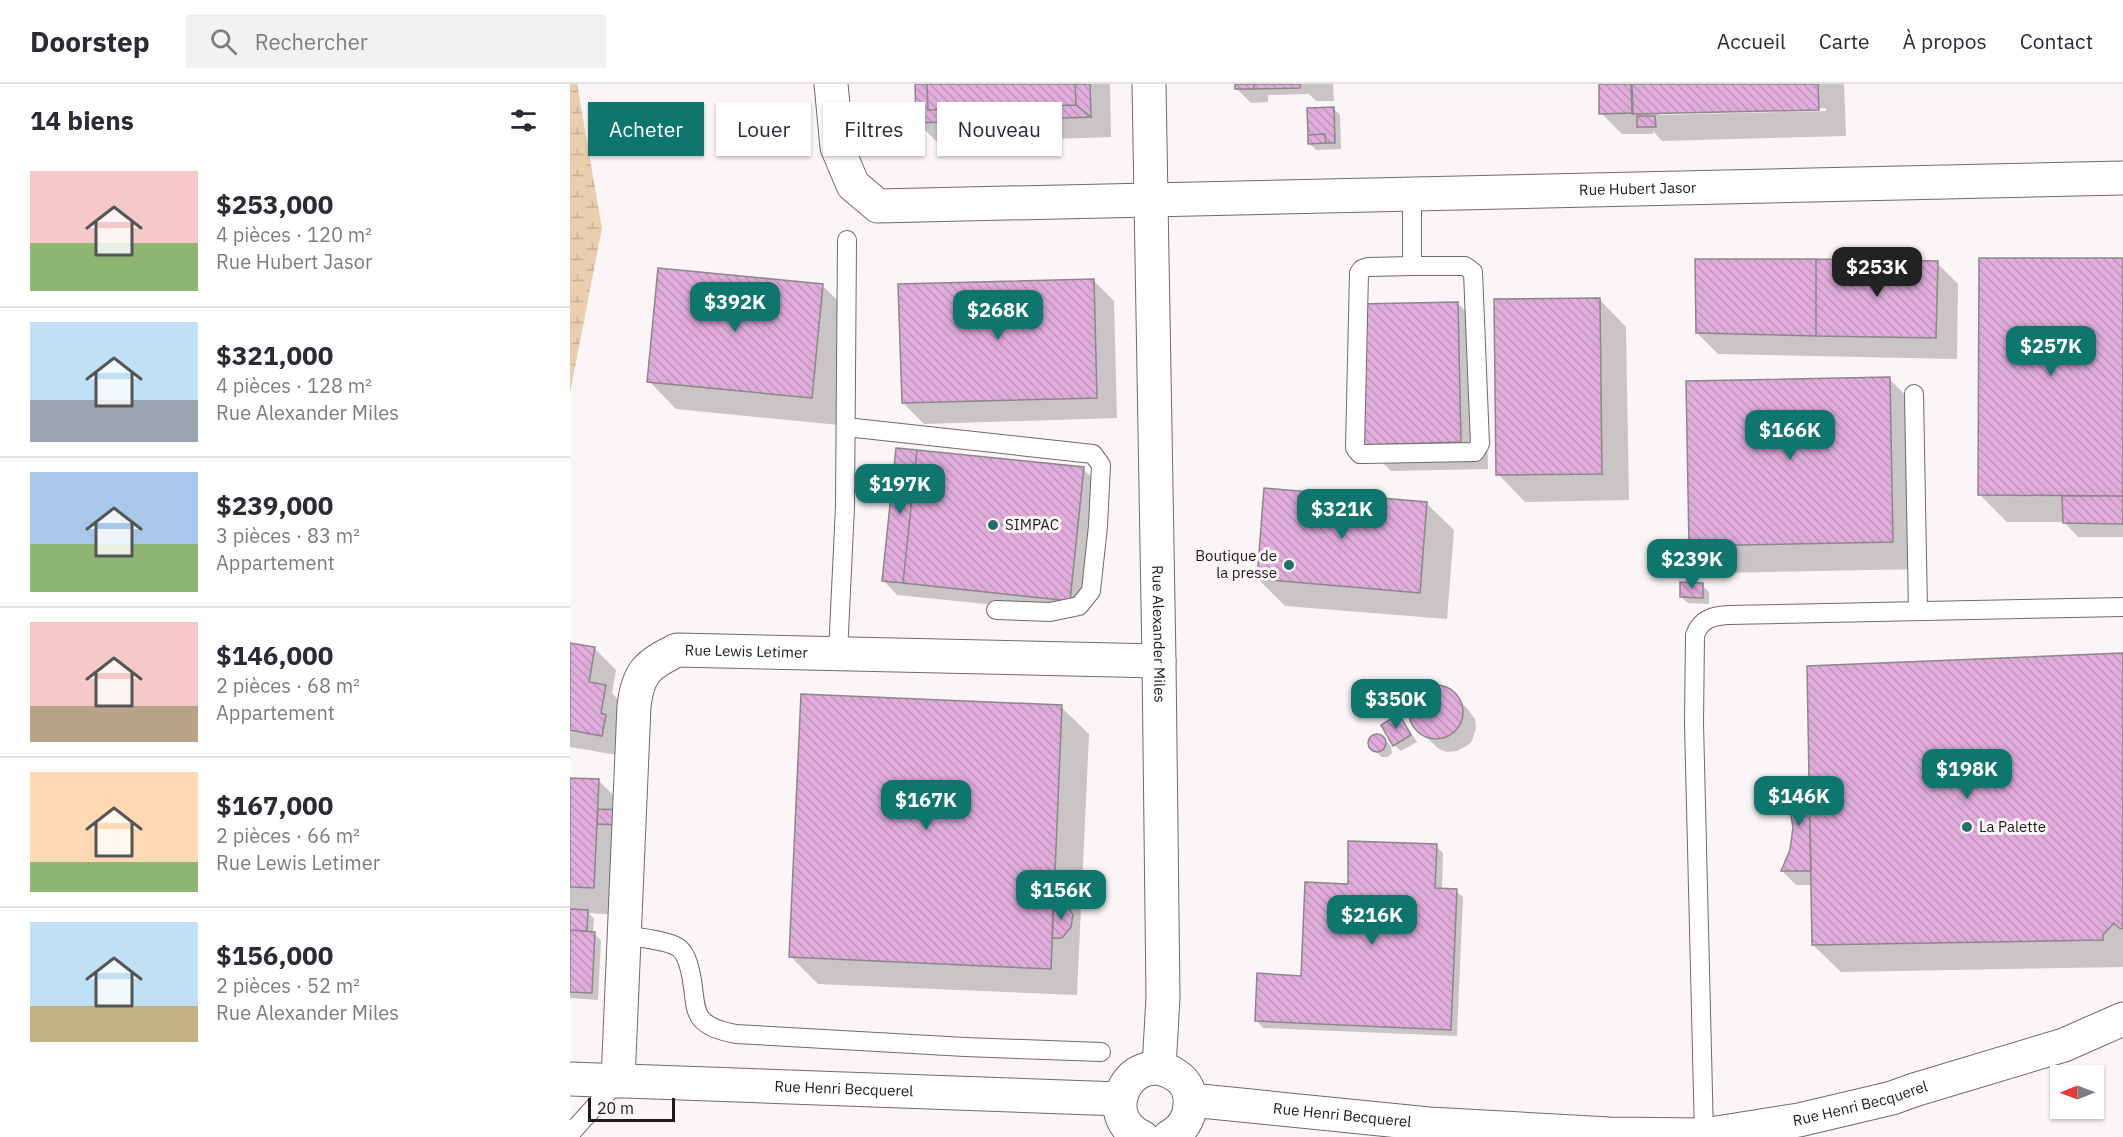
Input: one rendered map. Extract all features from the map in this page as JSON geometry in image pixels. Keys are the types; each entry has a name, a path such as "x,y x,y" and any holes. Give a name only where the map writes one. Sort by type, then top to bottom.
{"street":[{"path":"831,84 837,147 854,185 878,206 1151,200"},
{"name":"Rue Alexander Miles","path":"1149,84 1163,997 1159,1068"},
{"name":"Rue Hubert Jasor","path":"1151,200 2123,178"},
{"name":"Rue Lewis Letimer","path":"618,1081 634,706 636,687 644,670 677,650 1159,661"},
{"name":"Rue Henri Becquerel","path":"1191,1100 1429,1124 1609,1134 1704,1135 1798,1120 1892,1098 2064,1045 2123,1019"},
{"path":"1142,1137 1130,1129 1124,1120 1120,1110 1120,1099 1123,1088 1130,1079 1148,1069 1159,1068 1180,1078 1191,1100 1187,1121 1169,1137"},
{"name":"Rue Henri Becquerel","path":"570,1079 1120,1099"}],"lane":[{"path":"1412,194 1412,266"},
{"path":"838,653 845,507 847,240"},
{"path":"1412,266 1465,266 1473,272 1480,444 1475,453 1360,454 1355,448 1359,273 1368,267 1412,266"},
{"path":"1914,394 1918,611"},
{"path":"846,427 1093,454 1101,465 1098,526 1091,591 1079,606 1070,608 1050,612 996,610"},
{"path":"1704,1135 1694,723 1695,635 1705,620 1719,615 2123,607"},
{"path":"625,935 678,946 686,956 690,969 695,1009 702,1022 716,1030 736,1034 1101,1052"},
{"path":"570,1134 618,1081"}],"green space":[{"path":"570,84 577,84 602,228 570,393"}],"building":[{"path":"915,84 927,84 928,110 937,110 937,122 925,123 925,102 915,102"},
{"path":"927,84 1075,84 1076,105 1062,105 1062,102 937,102 937,110 928,110"},
{"path":"1075,84 1090,84 1091,117 1076,105"},
{"path":"1235,84 1254,84 1254,89 1235,89"},
{"path":"1254,84 1300,84 1300,88 1254,89"},
{"path":"1599,84 1631,84 1632,113 1599,114"},
{"path":"1632,84 1818,84 1819,110 1633,114"},
{"path":"1062,105 1076,105 1091,117 1062,118"},
{"path":"1334,107 1335,143 1326,143 1325,134 1308,135 1307,108"},
{"path":"1637,116 1655,116 1656,127 1637,127"},
{"path":"1325,134 1326,143 1308,144 1308,135"},
{"path":"1979,258 2123,258 2123,496 1978,495"},
{"path":"1695,259 1816,259 1816,336 1696,333"},
{"path":"1816,259 1938,261 1936,338 1816,336"},
{"path":"658,268 823,284 812,398 647,382"},
{"path":"1094,279 1097,398 902,403 898,284"},
{"path":"1600,298 1602,474 1496,475 1494,299"},
{"path":"1458,302 1461,442 1363,445 1359,304"},
{"path":"1890,377 1893,542 1689,546 1686,381"},
{"path":"896,448 917,450 903,583 882,581"},
{"name":"SIMPAC","path":"917,450 1084,467 1070,601 903,583"},
{"path":"1264,488 1427,502 1420,593 1257,579"},
{"path":"2062,496 2123,496 2123,524 2063,523"},
{"path":"1680,582 1703,583 1703,598 1680,597"},
{"path":"570,643 595,647 589,682 606,685 601,713 606,715 602,736 570,730"},
{"name":"La Palette","path":"2123,653 2123,928 2120,929 2114,923 2103,935 2103,940 1812,945 1807,666"},
{"path":"1436,685 1446,687 1455,693 1461,702 1463,712 1461,722 1455,731 1446,737 1436,739 1426,737 1417,731 1411,722 1409,712 1411,702 1417,693 1426,687"},
{"path":"801,694 1062,705 1051,969 789,957"},
{"path":"1399,714 1411,735 1393,746 1381,725"},
{"path":"1377,734 1383,737 1386,743 1383,749 1377,752 1371,749 1368,743 1371,737"},
{"path":"570,778 599,779 594,888 570,887"},
{"path":"1809,783 1811,871 1781,871 1790,850 1793,827 1789,805 1779,784"},
{"path":"598,809 620,810 619,825 597,824"},
{"path":"1348,841 1437,844 1435,888 1457,889 1451,1030 1255,1021 1257,973 1301,976 1305,882 1348,884"},
{"path":"1053,903 1067,906 1073,915 1071,927 1062,938 1052,938"},
{"path":"570,909 588,910 587,931 570,930"},
{"path":"570,930 595,932 592,993 570,992"}],"place":[{"name":"SIMPAC","path":"993,525"},
{"name":"Boutique de la presse","path":"1289,565"},
{"name":"La Palette","path":"1967,827"}]}
